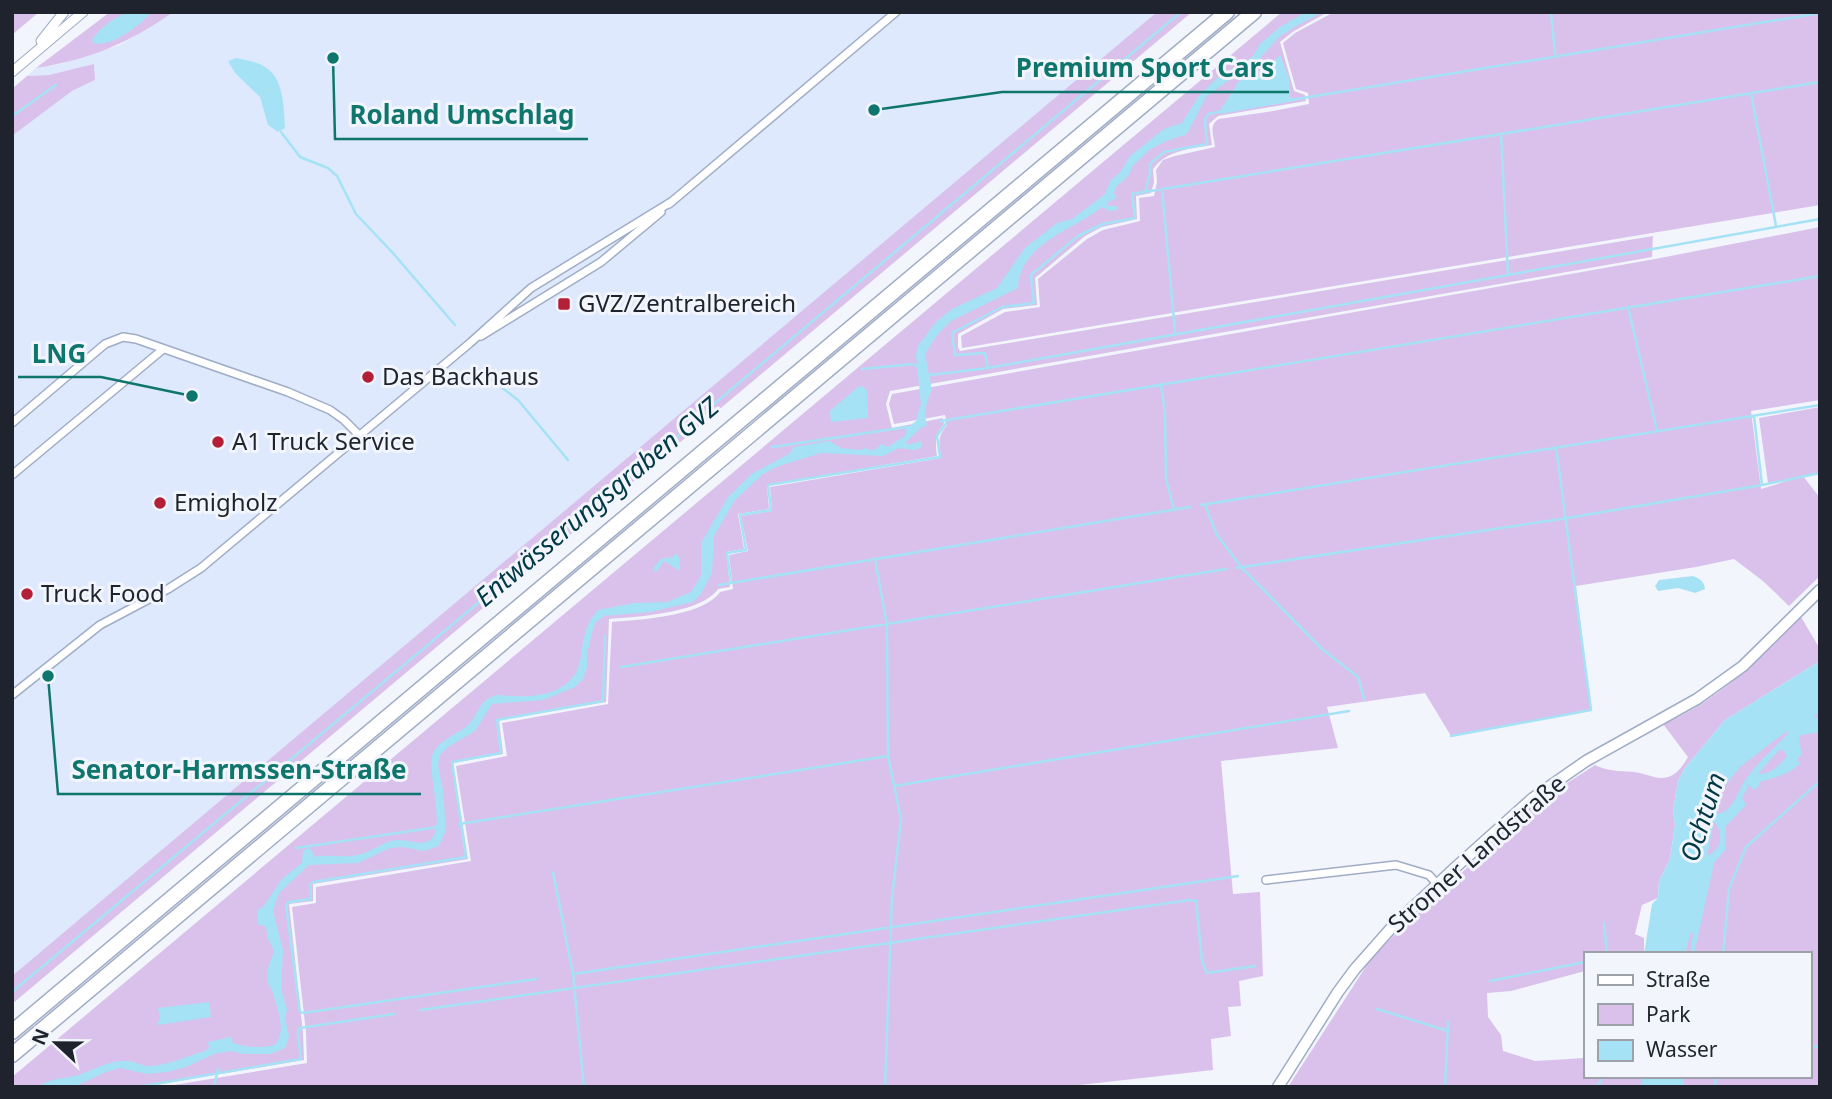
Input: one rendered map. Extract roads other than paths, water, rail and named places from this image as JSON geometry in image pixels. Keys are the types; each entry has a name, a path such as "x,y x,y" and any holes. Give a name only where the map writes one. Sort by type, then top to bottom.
{"highway":[{"path":"12,1032 1227,12"},
{"path":"12,1055 1254,12"}],"main road":[{"name":"Stromer Landstraße","path":"1278,1087 1338,992 1393,926 1533,798 1586,761 1697,699 1744,666 1820,590"}],"street":[{"path":"12,72 36,48 64,12"},
{"path":"12,72 83,12"},
{"path":"470,343 601,262 896,12"},
{"path":"12,695 100,625 201,568 550,274 602,246 671,202"},
{"path":"12,423 113,340 123,337 136,339 288,392 330,410 344,419 359,435"},
{"path":"12,475 162,350"},
{"path":"1266,880 1396,865 1429,875 1438,885"}],"water":[{"path":"127,12 152,12 117,39 100,44 93,43 95,35 103,27"},
{"path":"1306,12 1323,12 1279,37 1253,66 1206,97 1187,134 1149,150 1132,167 1129,175 1116,187 1114,193 1117,198 1108,202 1108,206 1117,206 1118,210 1109,211 1102,207 1050,240 1028,260 1021,273 1018,288 951,321 937,335 925,354 932,390 926,408 927,425 906,442 907,445 922,441 922,447 915,450 899,448 883,456 821,453 776,467 763,474 735,500 714,536 712,573 701,594 693,602 650,612 604,616 596,622 593,629 587,654 587,668 583,679 575,687 543,700 492,704 475,731 440,755 438,766 446,830 439,846 424,851 403,847 390,848 358,863 309,865 279,893 273,911 283,950 281,989 287,1009 285,1019 289,1036 285,1048 270,1054 231,1051 214,1054 186,1067 167,1072 147,1074 120,1068 74,1087 38,1087 49,1081 120,1061 149,1066 166,1064 205,1051 209,1048 208,1042 231,1037 233,1043 243,1046 275,1045 281,1025 267,980 274,951 266,927 258,924 257,910 262,908 282,879 302,863 303,850 310,848 315,857 353,856 392,841 429,841 437,825 431,761 433,753 444,741 466,727 481,705 498,695 540,695 566,684 578,668 586,630 598,610 634,603 667,602 691,592 701,576 701,543 728,497 753,473 789,454 794,447 829,441 841,448 873,450 882,444 888,447 906,435 906,426 916,421 921,404 916,355 918,346 936,322 952,309 997,288 1025,248 1057,223 1072,219 1104,195 1111,180 1121,171 1130,156 1164,129 1182,123 1199,96 1221,74 1244,63 1253,56 1260,44 1280,27"},
{"path":"1280,55 1289,78 1290,98 1294,98 1294,101 1220,114 1239,81 1259,75"},
{"path":"236,58 261,65 273,74 282,96 285,128 278,132 268,125 260,97 235,73 228,61"},
{"path":"863,386 867,391 868,418 831,422 830,411 858,387"},
{"path":"676,553 680,571 664,561 657,571 653,572 661,559 673,557"},
{"path":"1693,576 1704,584 1705,589 1695,593 1678,588 1658,591 1655,586 1659,580"},
{"name":"Ochtum","path":"1820,661 1820,712 1814,716 1816,718 1820,715 1820,732 1801,735 1799,740 1802,754 1797,759 1800,764 1795,768 1781,776 1759,782 1759,786 1754,790 1749,785 1742,798 1746,805 1726,826 1725,850 1714,863 1694,952 1690,952 1691,932 1686,952 1644,952 1652,904 1658,898 1659,881 1670,859 1675,825 1673,811 1678,781 1685,768 1725,720","holes":["1787,731 1788,734 1745,780 1734,802 1725,811 1717,813 1723,788 1740,767","1779,750 1784,750 1787,756 1778,766 1758,774","1714,821 1720,840 1716,849 1707,856"]},
{"path":"209,1002 211,1017 157,1025 160,1018 158,1008"},
{"path":"1642,1078 1684,1078 1684,1087 1642,1087"}],"waterway":[{"name":"Entwässerungsgraben GVZ","path":"12,992 550,543 557,534 615,491 709,408 1181,12"},
{"path":"1551,12 1555,54"},
{"path":"1291,100 1820,13"},
{"path":"988,368 985,353 955,355 952,333 1002,307 1034,303 1031,275 1078,236 1103,224 1135,218 1132,194 1820,82"},
{"name":"Entwässerungsgraben GVZ","path":"12,116 56,85"},
{"path":"1751,93 1776,226"},
{"path":"1145,192 1150,164 1164,152 1207,144 1205,120 1208,114 1222,111"},
{"path":"281,132 300,157 328,168 337,176 356,214 455,325"},
{"path":"1501,134 1508,274"},
{"path":"1162,189 1175,332"},
{"path":"930,375 988,368 1820,219"},
{"path":"941,421 1820,276"},
{"path":"1628,307 1657,430"},
{"path":"862,369 913,364 919,368"},
{"path":"479,370 518,400 568,460"},
{"path":"1161,384 1165,414 1166,479 1174,509"},
{"path":"1201,505 1820,405"},
{"path":"1754,416 1762,485"},
{"path":"731,583 727,553 746,550 740,515 771,510 768,485 940,457 937,436 947,422"},
{"path":"772,447 907,427"},
{"path":"1451,736 1591,710 1556,447"},
{"path":"1236,568 1567,518 1820,473"},
{"path":"1205,505 1217,535 1242,568 1322,649 1358,677 1364,699"},
{"path":"719,585 1190,507"},
{"path":"875,559 887,626 888,756 901,819 892,897 885,1087"},
{"path":"621,667 1226,569"},
{"path":"536,979 303,1013 300,1012 286,905 289,902 311,899 310,884 314,882 466,857 452,762 501,753 497,720 603,701 605,636"},
{"path":"894,786 1349,711"},
{"path":"459,824 888,756"},
{"path":"1723,952 1729,889 1746,847 1820,781"},
{"path":"296,848 438,827"},
{"path":"553,872 573,974 584,1087"},
{"path":"573,974 1238,876"},
{"path":"420,1010 1190,900 1196,901 1202,961 1207,973 1255,966"},
{"path":"1604,923 1607,952"},
{"path":"1490,981 1584,962"},
{"path":"1377,1009 1448,1031"},
{"path":"137,1087 301,1059 298,1034 300,1028 394,1014"},
{"path":"1445,1087 1448,1022"},
{"path":"1811,1046 1820,1048"},
{"path":"214,1087 218,1069"},
{"path":"1598,1087 1601,1078"},
{"path":"1715,1087 1716,1078"}],"place":[{"name":"Roland Umschlag","path":"333,58"},
{"name":"Premium Sport Cars","path":"874,110"},
{"name":"GVZ/Zentralbereich","path":"564,304"},
{"name":"Das Backhaus","path":"368,377"},
{"name":"LNG","path":"192,396"},
{"name":"A1 Truck Service","path":"218,442"},
{"name":"Emigholz","path":"160,503"},
{"name":"Truck Food","path":"27,594"},
{"name":"Senator-Harmssen-Straße","path":"48,676"}]}
